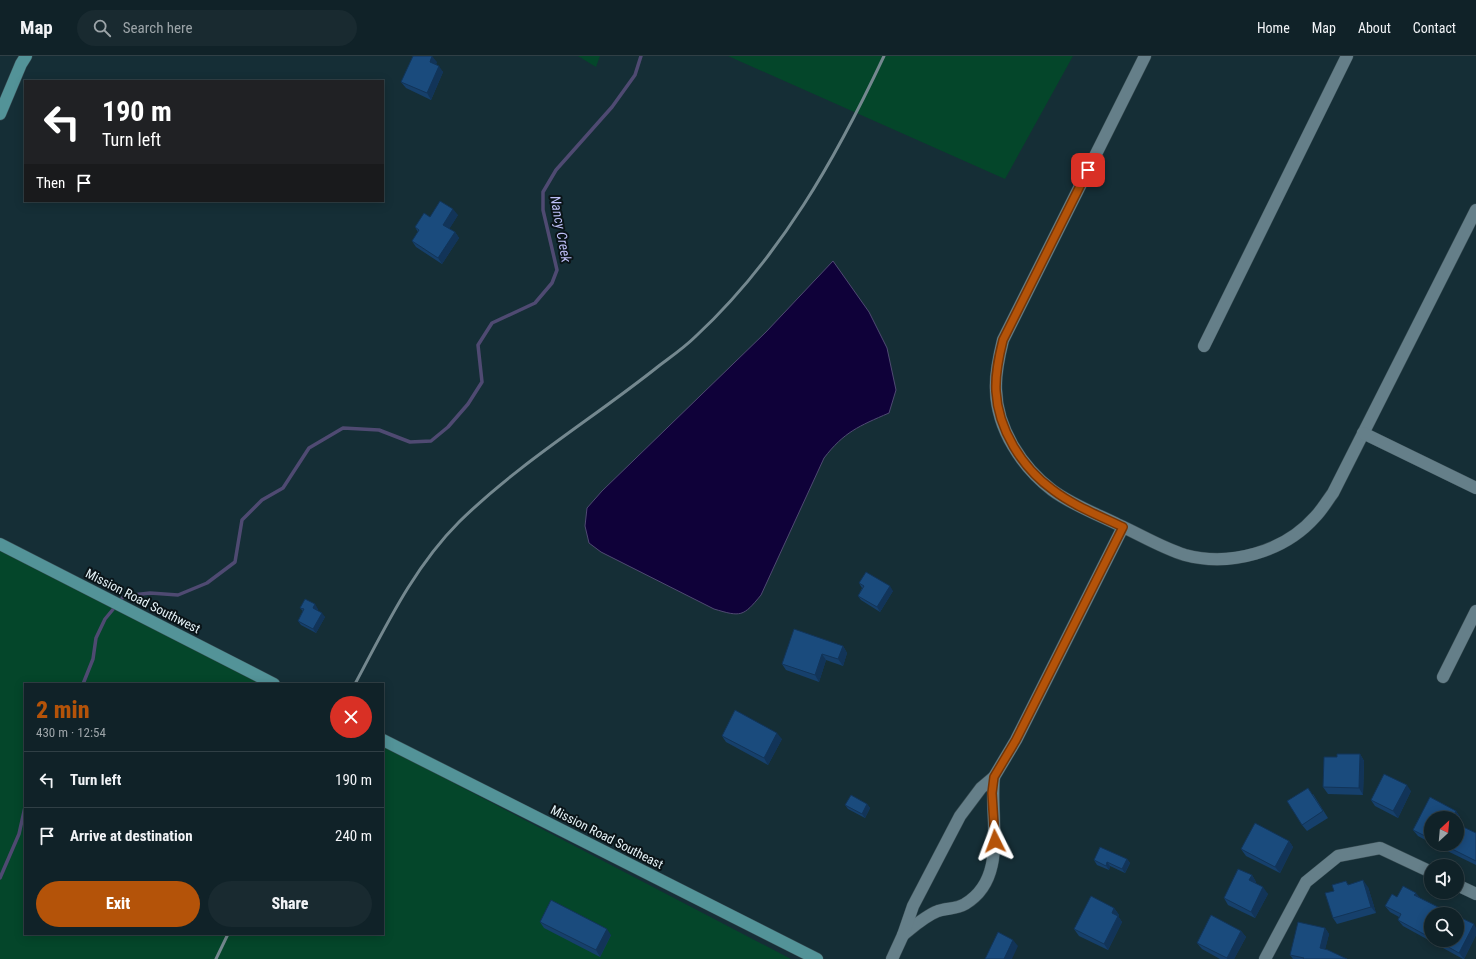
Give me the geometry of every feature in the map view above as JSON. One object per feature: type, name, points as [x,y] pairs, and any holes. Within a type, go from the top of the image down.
[{"type":"main road","points":[[0,114],[21,64],[26,56]]},
{"type":"main road","name":"Mission Road Southwest","points":[[0,544],[272,683]]},
{"type":"main road","name":"Mission Road Southeast","points":[[384,741],[818,959]]},
{"type":"street","points":[[1145,56],[1003,340],[997,364],[996,391],[1001,418],[1015,450],[1032,472],[1065,498],[1172,551],[1201,558],[1234,559],[1272,547],[1303,529],[1315,517],[1333,493],[1476,210]]},
{"type":"street","points":[[1204,346],[1347,56]]},
{"type":"street","points":[[1363,433],[1476,488]]},
{"type":"street","points":[[892,959],[903,935],[913,906],[960,816],[981,788],[994,777],[1016,740],[1123,527]]},
{"type":"street","points":[[1443,677],[1476,611]]},
{"type":"street","points":[[903,935],[933,913],[963,905],[980,891],[992,865],[995,852],[992,793],[994,777]]},
{"type":"street","points":[[1265,959],[1306,882],[1338,856],[1380,848],[1424,869]]},
{"type":"street","points":[[1464,888],[1476,894]]},
{"type":"green space","points":[[578,56],[600,56],[596,67]]},
{"type":"green space","points":[[728,56],[1073,56],[1005,179]]},
{"type":"green space","points":[[0,545],[263,683],[24,683],[24,935],[384,935],[384,747],[791,959],[0,959]]},
{"type":"shaded area","points":[[833,261],[869,312],[887,348],[896,390],[889,413],[869,422],[845,436],[824,458],[761,595],[750,608],[736,614],[714,609],[601,552],[589,543],[585,526],[587,508],[602,491],[766,332]]},
{"type":"building","points":[[413,56],[432,56],[430,62],[439,66],[427,93],[401,82]]},
{"type":"building","points":[[440,201],[453,209],[443,225],[455,232],[438,258],[412,241],[419,230],[415,227],[424,213],[430,217]]},
{"type":"building","points":[[866,572],[890,586],[877,607],[858,596],[864,586],[859,583]]},
{"type":"building","points":[[305,599],[315,604],[313,608],[322,613],[313,629],[298,621],[304,609],[300,608]]},
{"type":"building","points":[[794,629],[843,646],[838,659],[822,654],[815,675],[782,664]]},
{"type":"building","points":[[735,710],[777,733],[764,758],[722,736]]},
{"type":"building","points":[[1337,754],[1360,754],[1359,788],[1323,787],[1324,757],[1337,757]]},
{"type":"building","points":[[1384,774],[1407,785],[1393,811],[1371,800]]},
{"type":"building","points":[[1308,788],[1323,811],[1302,825],[1287,801]]},
{"type":"building","points":[[851,795],[867,804],[862,814],[845,805]]},
{"type":"building","points":[[1430,797],[1456,811],[1424,811],[1424,836],[1413,830]]},
{"type":"building","points":[[1255,823],[1289,841],[1275,867],[1241,849]]},
{"type":"building","points":[[1464,827],[1476,833],[1476,861],[1456,851],[1464,851]]},
{"type":"building","points":[[1100,847],[1127,859],[1122,869],[1107,862],[1106,866],[1094,860]]},
{"type":"building","points":[[1238,869],[1252,875],[1249,880],[1263,887],[1251,912],[1224,898]]},
{"type":"building","points":[[1363,880],[1371,907],[1333,918],[1325,893],[1334,891],[1332,885],[1346,881],[1348,885]]},
{"type":"building","points":[[1403,886],[1416,893],[1414,895],[1438,907],[1424,907],[1424,934],[1398,920],[1401,914],[1385,906],[1392,894],[1397,897]]},
{"type":"building","points":[[1091,896],[1114,908],[1112,913],[1118,916],[1104,944],[1074,929]]},
{"type":"building","points":[[551,900],[607,929],[596,950],[540,922]]},
{"type":"building","points":[[1211,915],[1241,931],[1227,958],[1197,943]]},
{"type":"building","points":[[1464,919],[1474,924],[1464,943]]},
{"type":"building","points":[[1298,922],[1325,928],[1320,948],[1347,959],[1303,959],[1304,958],[1290,955]]},
{"type":"building","points":[[998,932],[1013,940],[1004,959],[985,959]]},
{"type":"building","points":[[1448,947],[1462,947],[1459,953]]},
{"type":"waterway","name":"Nancy Creek","points":[[119,602],[124,596],[150,593],[178,595],[207,583],[235,562],[242,520],[262,500],[283,488],[309,448],[343,428],[379,430],[410,442],[431,441],[448,427],[468,404],[482,382],[478,345],[492,323],[535,303],[552,283],[557,270],[543,210],[543,192],[556,170],[612,107],[635,75],[641,56]]},
{"type":"waterway","name":"Nancy Creek","points":[[83,683],[93,659],[96,638],[105,619],[115,607]]},
{"type":"waterway","name":"Nancy Creek","points":[[0,878],[19,834],[24,812]]},
{"type":"railway","points":[[356,683],[401,599],[428,559],[459,522],[482,500],[532,460],[635,385],[687,344],[726,306],[754,274],[780,240],[826,169],[866,94],[884,56]]},
{"type":"railway","points":[[216,959],[228,935]]},
{"type":"route","points":[[995,841],[992,793],[994,777],[1016,740],[1123,527],[1065,498],[1052,490],[1032,472],[1015,450],[1001,418],[996,391],[997,364],[1003,340],[1088,170]]}]
